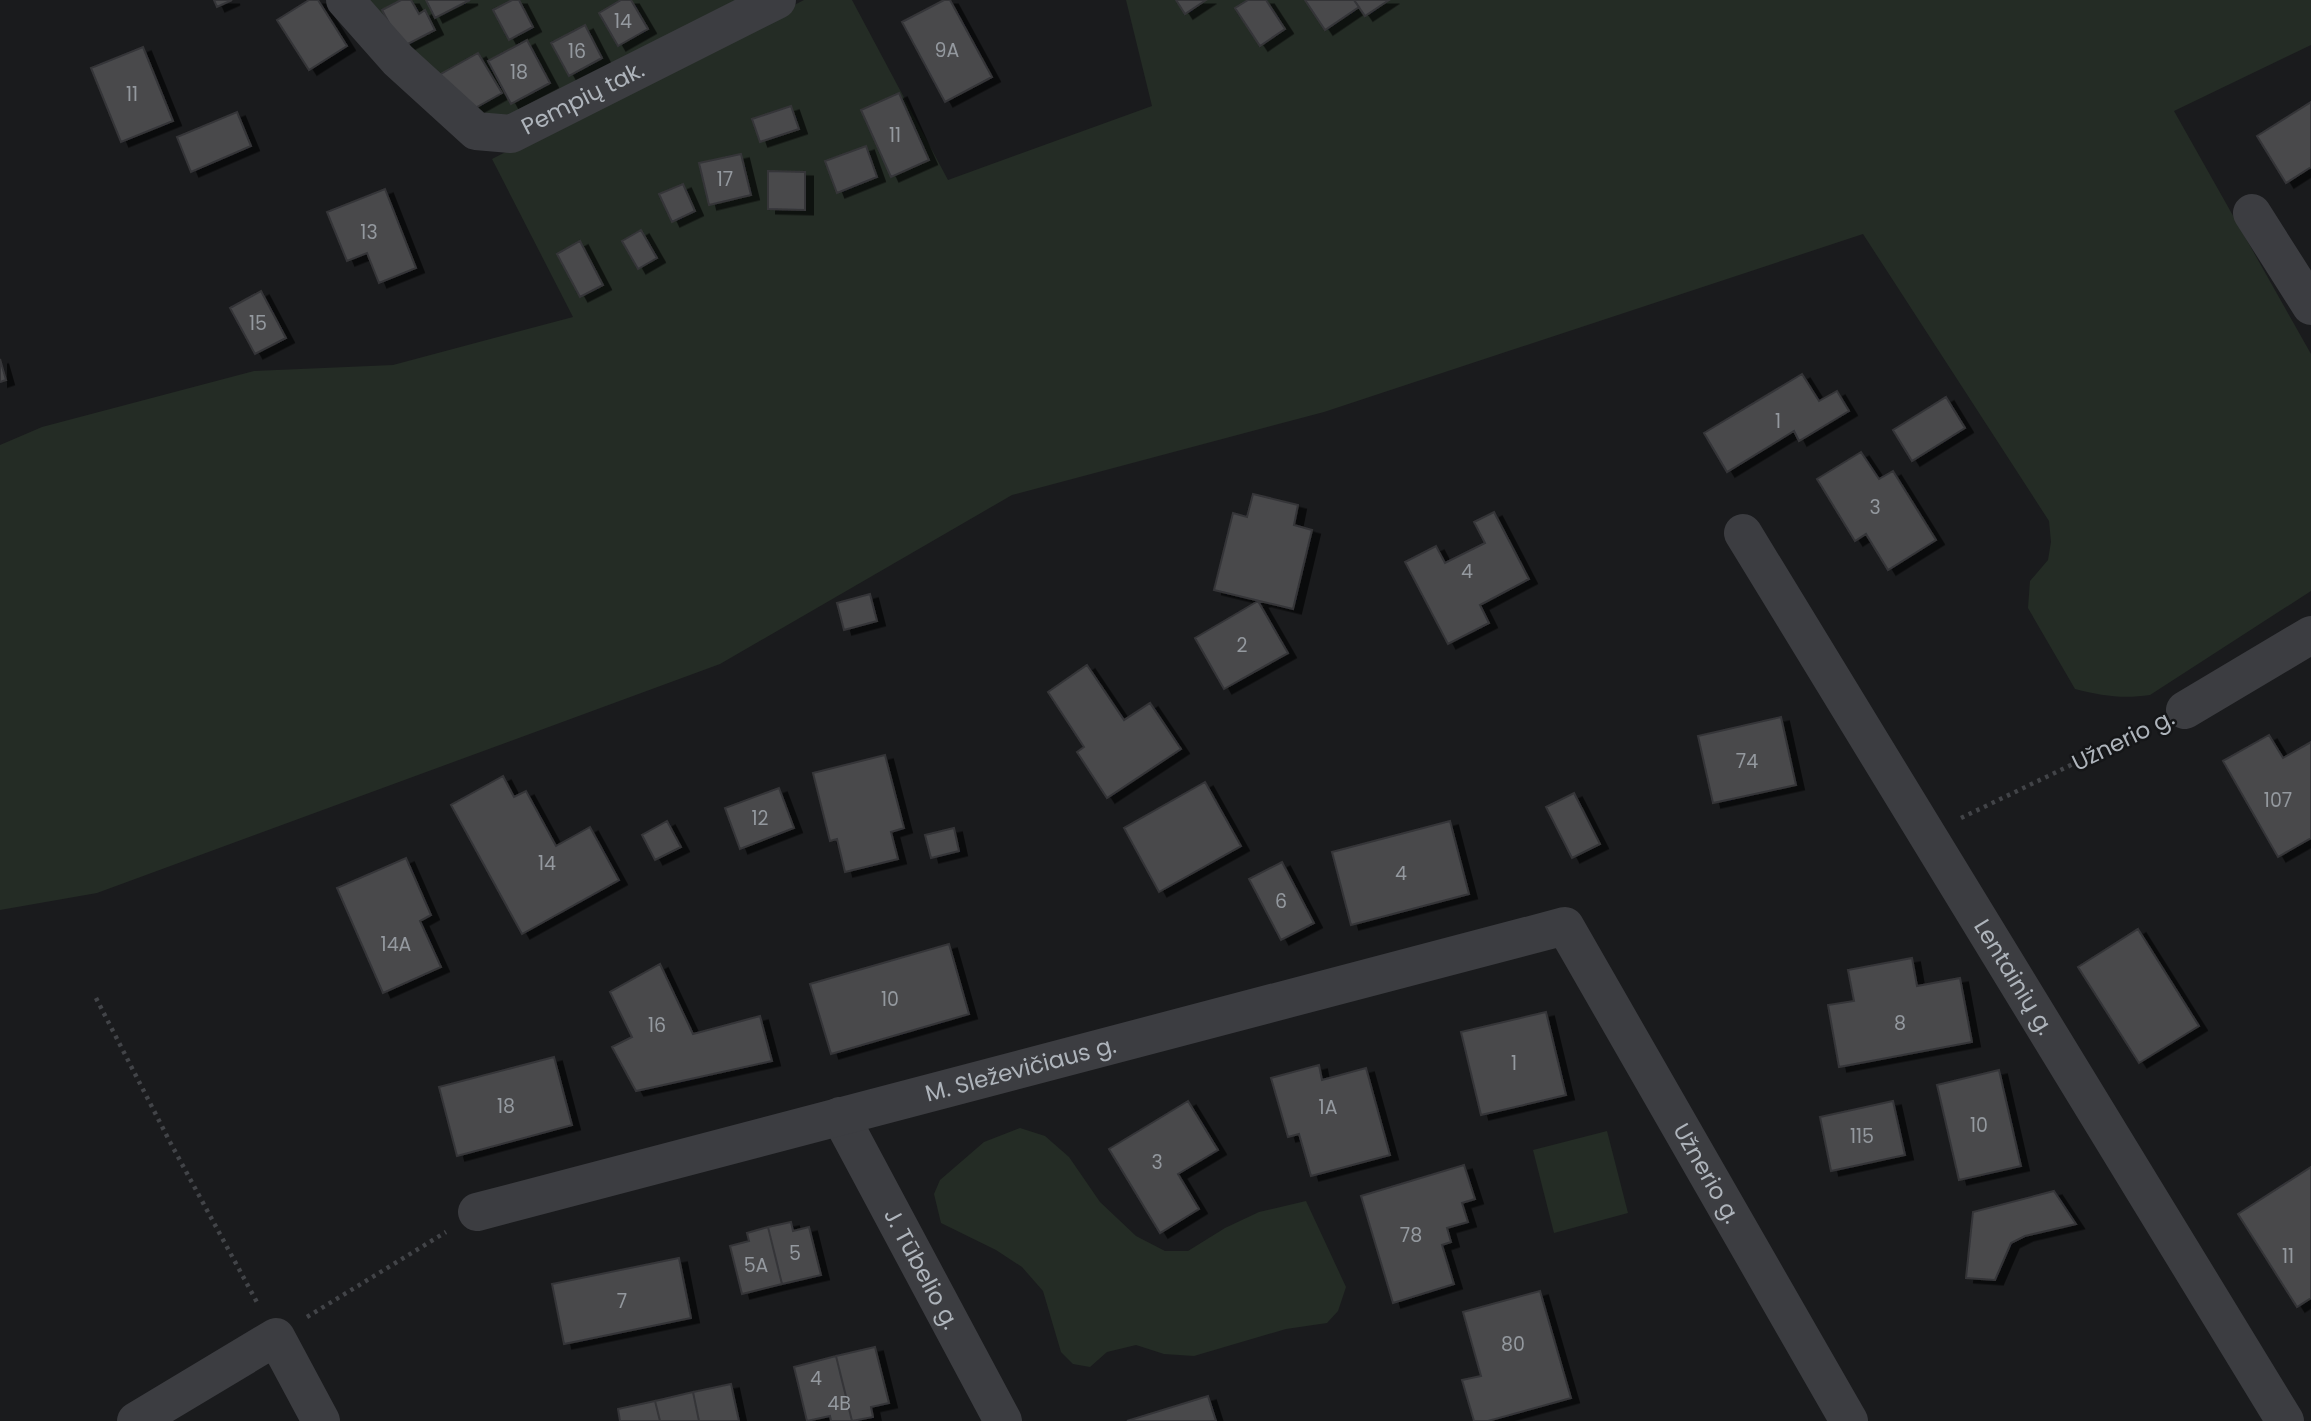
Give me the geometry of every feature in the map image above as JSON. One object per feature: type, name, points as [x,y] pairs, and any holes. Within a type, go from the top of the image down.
[{"type":"street","name":"Pempių tak.","points":[[345,0],[398,60],[476,131],[511,134],[777,0]]},
{"type":"street","points":[[2252,213],[2311,306]]},
{"type":"street","name":"Lentainių g.","points":[[1743,533],[2285,1421]]},
{"type":"street","name":"Užnerio g.","points":[[2185,710],[2311,635]]},
{"type":"street","name":"Užnerio g.","points":[[1565,926],[1849,1421]]},
{"type":"street","name":"M. Sleževičiaus g.","points":[[477,1212],[1565,926]]},
{"type":"street","name":"J. Tūbelio g.","points":[[840,1116],[1003,1421]]},
{"type":"street","points":[[136,1421],[276,1337],[321,1421]]},
{"type":"path","name":"Užnerio g.","points":[[1929,834],[2185,710]]},
{"type":"path","points":[[96,998],[170,1142],[276,1337],[477,1212]]},
{"type":"shaded area","points":[[356,0],[752,0],[491,123]]},
{"type":"shaded area","points":[[804,0],[852,0],[948,180],[1152,106],[1126,0],[2311,0],[2311,45],[2174,111],[2311,354],[2311,591],[2150,695],[2113,696],[2075,689],[2028,608],[2030,581],[2048,560],[2051,542],[2049,521],[1863,234],[1324,412],[1012,495],[720,664],[97,893],[0,910],[0,445],[42,427],[254,371],[393,365],[573,317],[492,159]]},
{"type":"shaded area","points":[[1020,1128],[1045,1136],[1069,1157],[1100,1202],[1136,1236],[1165,1251],[1188,1251],[1225,1228],[1259,1212],[1306,1201],[1346,1287],[1338,1311],[1327,1323],[1286,1329],[1194,1356],[1164,1354],[1136,1345],[1107,1352],[1090,1367],[1073,1364],[1061,1352],[1043,1291],[1022,1267],[996,1250],[941,1223],[934,1194],[940,1180],[984,1142]]},
{"type":"shaded area","points":[[1607,1131],[1628,1213],[1554,1233],[1533,1150]]},
{"type":"building","points":[[214,0],[232,0],[217,7]]},
{"type":"building","points":[[309,0],[318,0],[347,46],[309,70],[277,20]]},
{"type":"building","points":[[401,0],[411,0],[419,14],[425,10],[435,30],[402,47],[382,10]]},
{"type":"building","points":[[426,0],[470,0],[435,18]]},
{"type":"building","points":[[512,0],[519,0],[533,27],[509,40],[493,10]]},
{"type":"building","points":[[621,0],[631,0],[648,29],[618,46],[599,13]]},
{"type":"building","points":[[944,0],[950,0],[992,77],[945,102],[902,22]]},
{"type":"building","points":[[1176,0],[1206,0],[1185,14]]},
{"type":"building","points":[[1248,0],[1266,0],[1285,29],[1260,46],[1235,8]]},
{"type":"building","points":[[1305,0],[1354,0],[1359,7],[1325,30]]},
{"type":"building","points":[[1354,0],[1389,0],[1365,16]]},
{"type":"building","points":[[585,25],[602,58],[569,76],[551,43]]},
{"type":"building","points":[[527,40],[550,83],[511,104],[488,61]]},
{"type":"building","points":[[143,47],[173,121],[121,142],[91,68]]},
{"type":"building","points":[[478,53],[502,93],[468,112],[439,75]]},
{"type":"building","points":[[899,93],[929,160],[891,177],[861,110]]},
{"type":"building","points":[[2311,102],[2311,167],[2286,183],[2257,136]]},
{"type":"building","points":[[791,106],[799,129],[760,142],[752,119]]},
{"type":"building","points":[[237,112],[251,146],[191,172],[177,137]]},
{"type":"building","points":[[866,146],[877,177],[837,193],[825,161]]},
{"type":"building","points":[[741,154],[751,195],[709,205],[699,163]]},
{"type":"building","points":[[768,171],[805,172],[805,210],[768,209]]},
{"type":"building","points":[[683,184],[695,211],[672,222],[659,194]]},
{"type":"building","points":[[385,189],[416,268],[379,283],[367,253],[347,261],[327,212]]},
{"type":"building","points":[[641,230],[657,258],[638,269],[622,241]]},
{"type":"building","points":[[580,241],[603,285],[580,297],[557,254]]},
{"type":"building","points":[[261,291],[286,338],[255,354],[230,308]]},
{"type":"building","points":[[0,359],[6,380],[0,382]]},
{"type":"building","points":[[1802,374],[1819,401],[1837,391],[1849,411],[1799,441],[1794,431],[1727,472],[1704,433]]},
{"type":"building","points":[[1946,397],[1965,428],[1912,461],[1893,430]]},
{"type":"building","points":[[1861,452],[1879,479],[1893,471],[1936,540],[1888,570],[1866,534],[1855,541],[1817,479]]},
{"type":"building","points":[[1253,494],[1298,505],[1294,525],[1312,530],[1293,609],[1214,590],[1233,513],[1247,517]]},
{"type":"building","points":[[1494,512],[1529,579],[1480,605],[1489,623],[1448,644],[1405,562],[1436,546],[1445,563],[1485,543],[1474,522]]},
{"type":"building","points":[[870,594],[877,621],[844,630],[837,603]]},
{"type":"building","points":[[1258,601],[1288,653],[1224,689],[1195,638]]},
{"type":"building","points":[[1087,665],[1124,720],[1150,703],[1181,749],[1107,798],[1077,752],[1084,747],[1048,692]]},
{"type":"building","points":[[1781,717],[1796,785],[1713,803],[1698,736]]},
{"type":"building","points":[[2269,735],[2283,758],[2311,742],[2311,838],[2278,857],[2223,761]]},
{"type":"building","points":[[885,755],[904,828],[891,832],[898,859],[845,872],[837,839],[830,841],[813,773]]},
{"type":"building","points":[[503,776],[514,797],[526,791],[556,846],[590,827],[619,880],[522,934],[451,805]]},
{"type":"building","points":[[1205,782],[1241,846],[1159,892],[1124,828]]},
{"type":"building","points":[[779,788],[794,828],[740,849],[725,808]]},
{"type":"building","points":[[1574,793],[1600,844],[1572,858],[1546,807]]},
{"type":"building","points":[[667,821],[681,847],[655,860],[642,835]]},
{"type":"building","points":[[1450,821],[1469,894],[1351,925],[1332,852]]},
{"type":"building","points":[[954,828],[959,851],[931,858],[925,835]]},
{"type":"building","points":[[406,858],[431,915],[420,921],[441,967],[383,993],[337,888]]},
{"type":"building","points":[[1282,862],[1314,923],[1281,940],[1249,879]]},
{"type":"building","points":[[2138,929],[2199,1026],[2139,1063],[2078,967]]},
{"type":"building","points":[[949,944],[969,1014],[831,1054],[810,984]]},
{"type":"building","points":[[1912,958],[1917,986],[1960,978],[1972,1042],[1839,1067],[1828,1005],[1854,1001],[1848,970]]},
{"type":"building","points":[[660,964],[693,1034],[760,1016],[772,1061],[636,1091],[612,1047],[632,1037],[610,992]]},
{"type":"building","points":[[1546,1012],[1566,1095],[1481,1115],[1461,1032]]},
{"type":"building","points":[[554,1057],[572,1125],[457,1156],[439,1087]]},
{"type":"building","points":[[1319,1065],[1322,1080],[1366,1068],[1390,1155],[1311,1176],[1299,1134],[1288,1137],[1271,1078]]},
{"type":"building","points":[[1999,1070],[2021,1166],[1959,1180],[1937,1085]]},
{"type":"building","points":[[1188,1101],[1218,1150],[1178,1174],[1199,1209],[1160,1233],[1109,1149]]},
{"type":"building","points":[[1893,1101],[1905,1155],[1831,1171],[1820,1117]]},
{"type":"building","points":[[1464,1165],[1475,1199],[1462,1203],[1468,1222],[1447,1228],[1451,1242],[1442,1245],[1454,1284],[1393,1303],[1361,1196]]},
{"type":"building","points":[[2311,1167],[2311,1298],[2297,1307],[2238,1214]]},
{"type":"building","points":[[2054,1191],[2076,1224],[2025,1236],[2011,1243],[1995,1280],[1966,1278],[1973,1212]]},
{"type":"building","points":[[791,1222],[793,1231],[809,1227],[821,1275],[782,1284],[768,1227]]},
{"type":"building","points":[[768,1227],[782,1284],[742,1294],[730,1246],[749,1241],[747,1233]]},
{"type":"building","points":[[679,1258],[691,1318],[564,1344],[552,1284]]},
{"type":"building","points":[[1540,1291],[1571,1398],[1488,1421],[1474,1421],[1462,1380],[1481,1376],[1463,1312]]},
{"type":"building","points":[[875,1347],[889,1403],[871,1407],[873,1417],[852,1421],[836,1356]]},
{"type":"building","points":[[836,1356],[852,1421],[831,1421],[830,1416],[807,1421],[794,1367]]},
{"type":"building","points":[[731,1384],[739,1421],[699,1421],[693,1392]]},
{"type":"building","points":[[693,1392],[699,1421],[660,1421],[655,1401]]},
{"type":"building","points":[[1208,1396],[1216,1421],[1127,1421]]},
{"type":"building","points":[[655,1401],[660,1421],[620,1421],[618,1409]]}]
